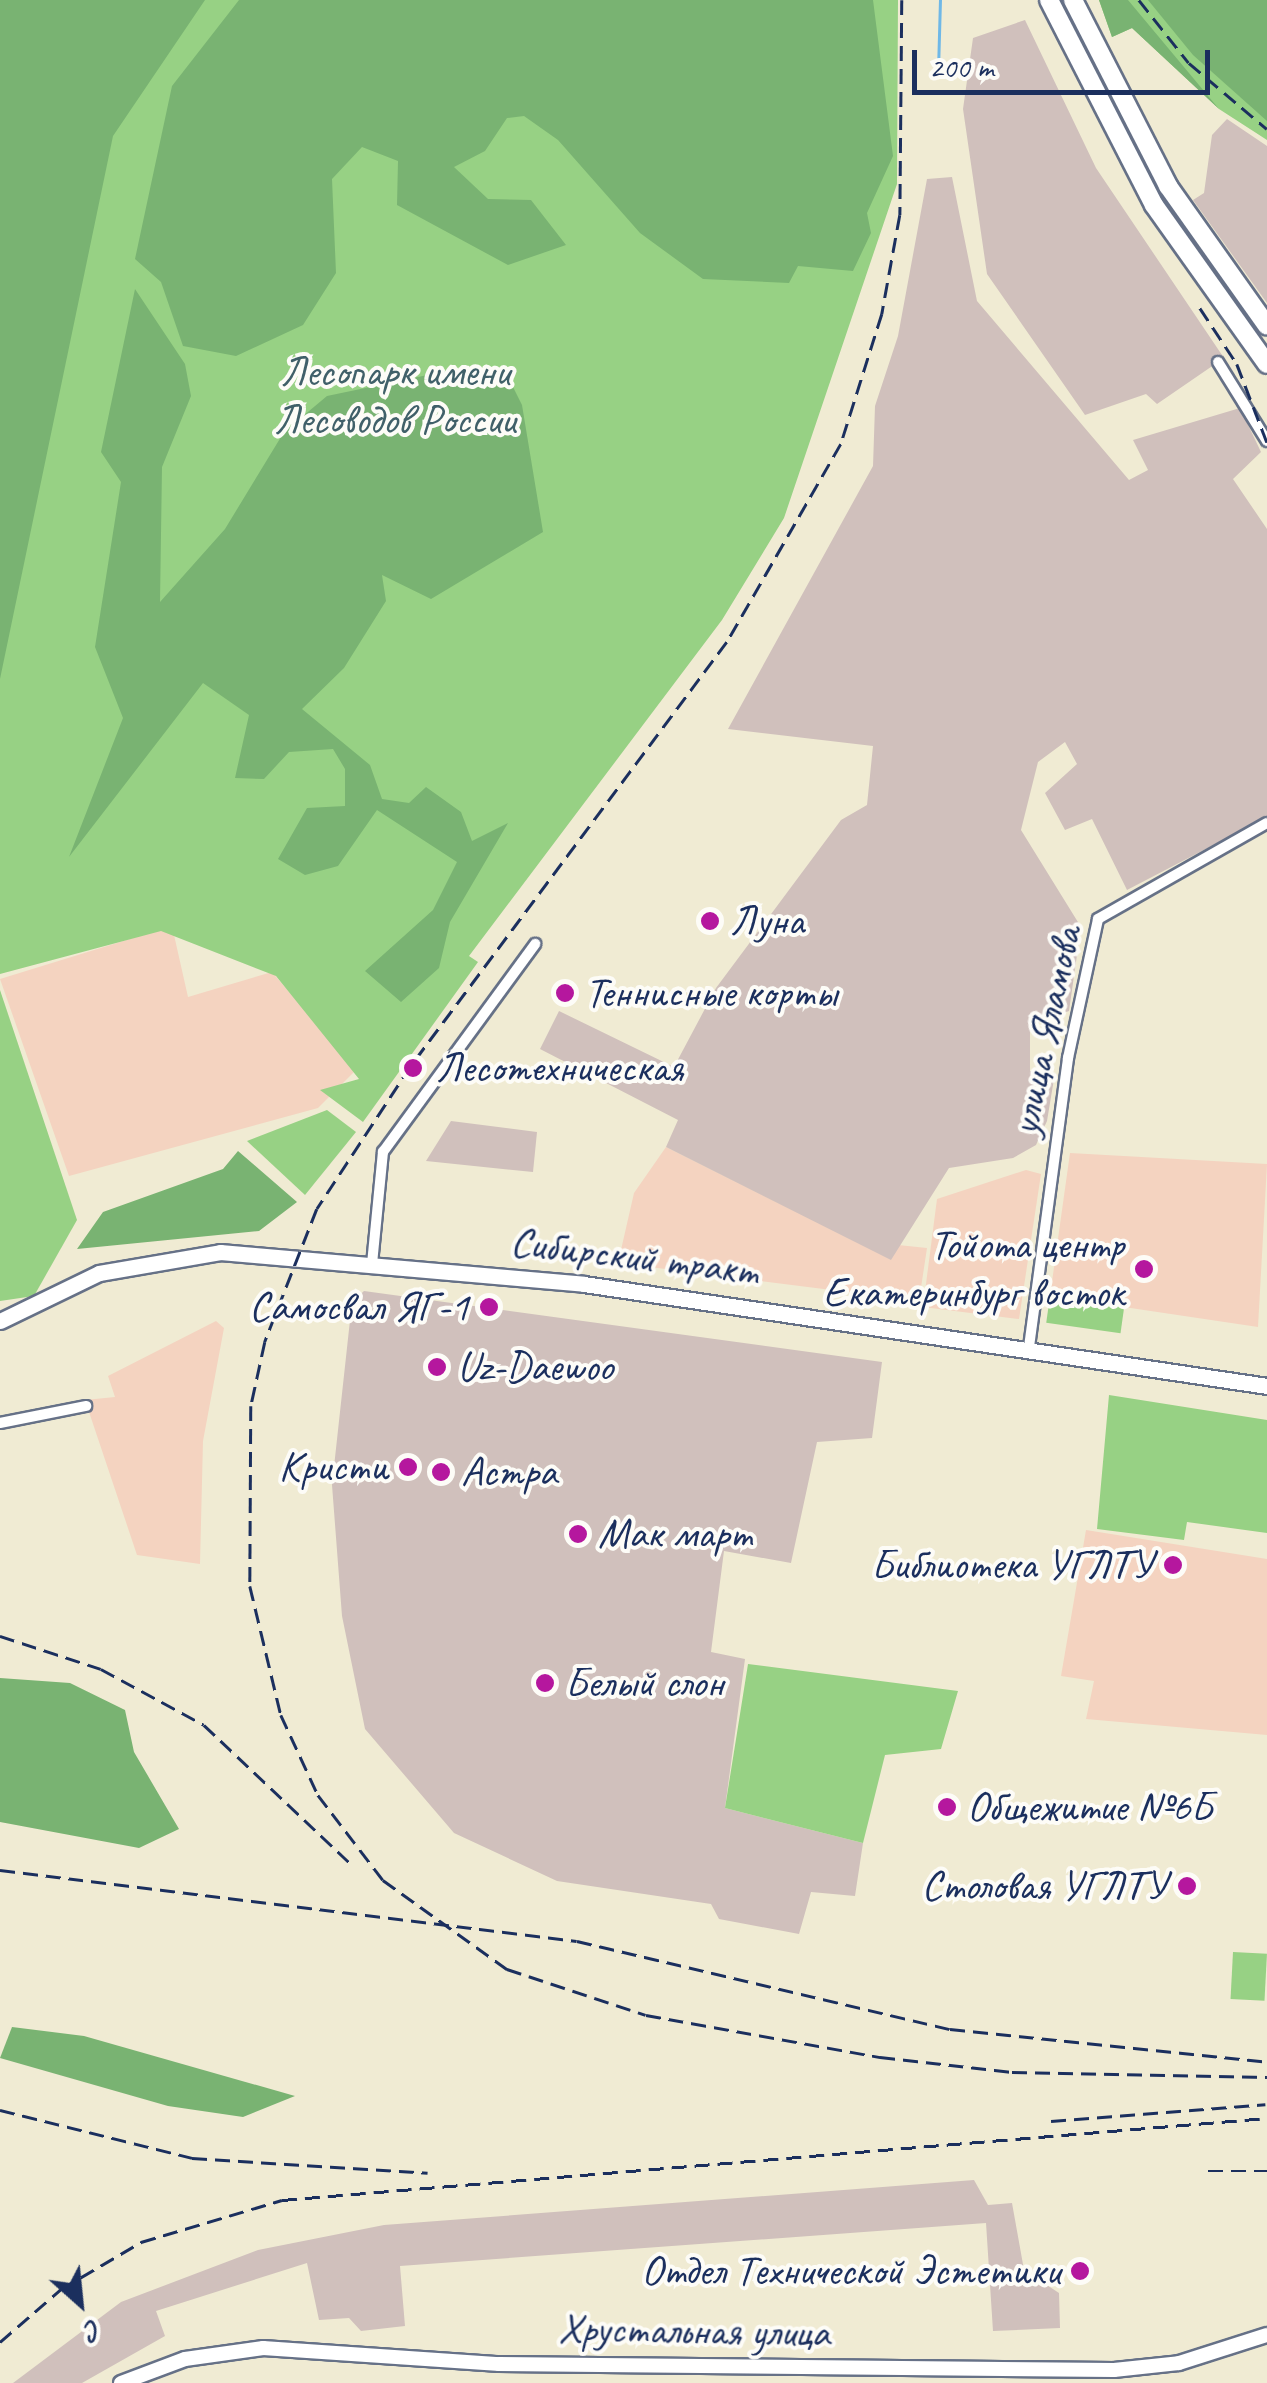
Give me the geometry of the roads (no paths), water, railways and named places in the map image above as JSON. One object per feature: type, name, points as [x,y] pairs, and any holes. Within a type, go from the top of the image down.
[{"type":"main road","points":[[1050,0],[1154,205],[1267,364]]},
{"type":"main road","points":[[1072,0],[1178,203],[1267,326]]},
{"type":"main road","name":"Сибирский тракт","points":[[0,1321],[99,1273],[157,1258],[220,1252],[372,1264],[1028,1347],[1267,1386]]},
{"type":"street","points":[[1218,362],[1267,441]]},
{"type":"street","name":"улица Яламова","points":[[1028,1347],[1068,1058],[1098,919],[1267,823]]},
{"type":"street","points":[[372,1264],[383,1152],[534,944]]},
{"type":"street","points":[[0,1423],[86,1406]]},
{"type":"street","name":"Хрустальная улица","points":[[121,2383],[184,2358],[262,2348],[500,2364],[1114,2370],[1179,2363],[1267,2335]]},
{"type":"waterway","points":[[938,71],[940,0]]},
{"type":"railway","points":[[902,0],[900,215],[882,314],[841,444],[727,642],[411,1066],[317,1209],[265,1342],[251,1406],[250,1586],[281,1715],[318,1795],[383,1880],[507,1969],[646,2015],[880,2057],[1012,2072],[1267,2077]]},
{"type":"railway","points":[[1139,0],[1189,63],[1267,129]]},
{"type":"railway","points":[[1200,308],[1237,364],[1267,442]]},
{"type":"railway","points":[[0,1636],[101,1669],[204,1725],[353,1866]]},
{"type":"railway","points":[[0,1870],[577,1941],[950,2029],[1267,2062]]},
{"type":"railway","points":[[1051,2121],[1265,2104]]},
{"type":"railway","points":[[0,2110],[192,2158],[428,2173]]},
{"type":"railway","points":[[0,2342],[61,2289],[141,2242],[282,2200],[1267,2118]]},
{"type":"railway","points":[[1208,2171],[1267,2171]]},
{"type":"place","name":"Луна","points":[[710,921]]},
{"type":"place","name":"Теннисные корты","points":[[565,993]]},
{"type":"place","name":"Лесотехническая","points":[[413,1068]]},
{"type":"place","name":"Тойота центр Екатеринбург восток","points":[[1144,1269]]},
{"type":"place","name":"Самосвал ЯГ-1","points":[[489,1307]]},
{"type":"place","name":"Uz-Daewoo","points":[[437,1367]]},
{"type":"place","name":"Кристи","points":[[408,1467]]},
{"type":"place","name":"Астра","points":[[441,1472]]},
{"type":"place","name":"Мак март","points":[[578,1534]]},
{"type":"place","name":"Библиотека УГЛТУ","points":[[1173,1565]]},
{"type":"place","name":"Белый слон","points":[[545,1683]]},
{"type":"place","name":"Общежитие №6Б","points":[[947,1807]]},
{"type":"place","name":"Столовая УГЛТУ","points":[[1187,1886]]},
{"type":"place","name":"Отдел Технической Эстетики","points":[[1080,2271]]},
{"type":"park label","name":"Лесопарк имени Лесоводов России","points":[[395,396]]}]
